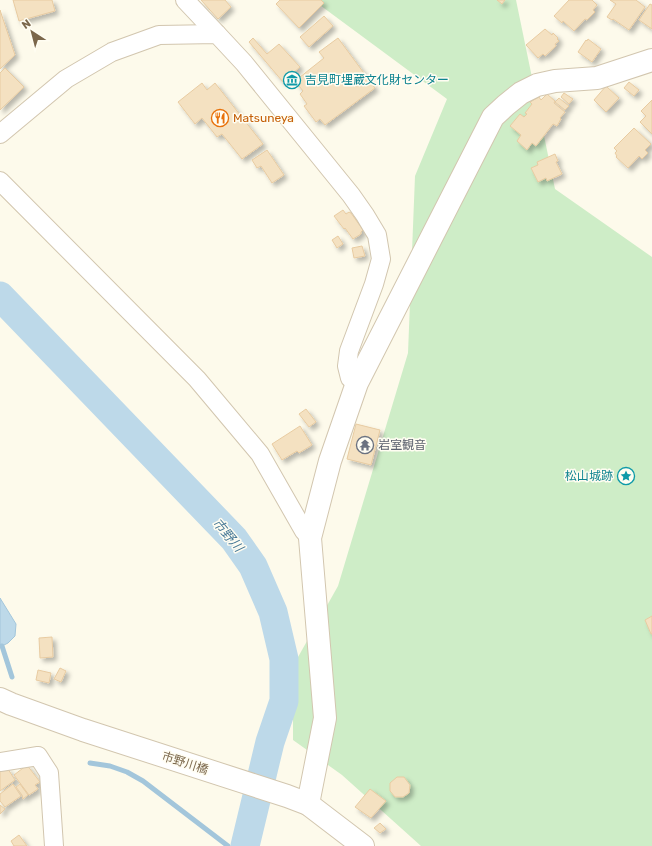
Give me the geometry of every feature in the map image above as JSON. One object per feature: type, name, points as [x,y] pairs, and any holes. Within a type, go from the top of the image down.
[{"type":"street","points":[[185,0],[244,63],[346,189],[366,215],[377,235],[381,259],[374,284],[349,351],[347,366],[350,378],[357,383]]},
{"type":"street","points":[[0,134],[66,79],[112,52],[159,35],[217,34]]},
{"type":"street","points":[[308,804],[325,718],[310,538],[330,461],[357,383],[493,118],[520,93],[537,85],[555,81],[597,78],[652,60]]},
{"type":"street","points":[[0,181],[197,379],[260,454],[304,531],[310,538]]},
{"type":"street","name":"市野川橋","points":[[4,707],[83,730],[308,804],[363,846]]},
{"type":"street","points":[[0,762],[38,756],[49,773],[54,846]]},
{"type":"green space","points":[[313,0],[516,0],[555,189],[652,257],[652,846],[421,846],[342,775],[293,740],[293,666],[338,586],[408,353],[415,176],[447,99]]},
{"type":"water","points":[[0,598],[16,624],[15,636],[8,643],[2,646],[0,644]]},
{"type":"building","points":[[13,0],[52,0],[55,11],[19,21]]},
{"type":"building","points":[[201,0],[225,0],[231,7],[218,19]]},
{"type":"building","points":[[280,0],[321,0],[324,3],[299,28],[276,4]]},
{"type":"building","points":[[497,0],[505,0],[502,4]]},
{"type":"building","points":[[569,0],[592,0],[597,5],[593,10],[595,12],[587,20],[585,19],[574,31],[563,21],[562,23],[554,16]]},
{"type":"building","points":[[610,0],[636,0],[645,7],[629,30],[613,19],[612,20],[607,17],[616,4]]},
{"type":"building","points":[[650,4],[652,5],[652,29],[639,20]]},
{"type":"building","points":[[0,10],[15,55],[0,69]]},
{"type":"building","points":[[324,16],[333,26],[309,47],[300,37]]},
{"type":"building","points":[[545,29],[552,35],[553,33],[559,41],[555,44],[556,46],[545,56],[543,54],[538,58],[526,45]]},
{"type":"building","points":[[253,38],[267,54],[279,44],[300,67],[283,82],[249,42]]},
{"type":"building","points":[[338,38],[375,88],[325,125],[320,119],[316,122],[304,106],[307,104],[300,94],[303,91],[295,81],[324,58],[319,52]]},
{"type":"building","points":[[588,39],[601,49],[592,62],[578,52]]},
{"type":"building","points":[[5,68],[24,87],[0,110],[0,73]]},
{"type":"building","points":[[629,82],[639,90],[634,96],[624,88]]},
{"type":"building","points":[[202,83],[207,90],[215,83],[263,144],[242,159],[222,134],[217,137],[202,118],[195,124],[178,102]]},
{"type":"building","points":[[606,86],[619,98],[606,112],[594,100]]},
{"type":"building","points":[[564,93],[573,99],[569,104],[561,97]]},
{"type":"building","points":[[547,94],[555,101],[554,103],[565,112],[560,118],[561,119],[557,126],[553,124],[536,146],[532,143],[527,150],[517,141],[521,135],[510,126],[520,114],[524,117],[527,114],[525,113],[532,104],[530,102],[539,97],[541,100]]},
{"type":"building","points":[[559,98],[569,106],[565,110],[555,102]]},
{"type":"building","points":[[652,100],[652,134],[640,122],[646,116],[641,111]]},
{"type":"building","points":[[634,128],[651,144],[645,150],[648,153],[642,159],[639,156],[628,168],[616,157],[617,156],[615,153],[617,151],[614,148]]},
{"type":"building","points":[[267,150],[284,175],[272,183],[261,166],[257,168],[252,160]]},
{"type":"building","points":[[555,154],[558,161],[556,162],[562,174],[547,181],[546,178],[538,182],[531,168],[538,165],[537,162]]},
{"type":"building","points":[[343,210],[346,214],[349,212],[351,213],[363,230],[361,234],[353,239],[334,216]]},
{"type":"building","points":[[338,236],[343,244],[337,248],[332,240]]},
{"type":"building","points":[[362,246],[365,256],[354,258],[352,248]]},
{"type":"building","points":[[306,409],[316,422],[309,427],[299,414]]},
{"type":"building","points":[[356,424],[380,430],[371,465],[347,459]]},
{"type":"building","points":[[300,426],[312,445],[299,453],[297,451],[282,460],[272,444]]},
{"type":"building","points":[[652,616],[652,634],[651,634],[645,620]]},
{"type":"building","points":[[52,637],[53,657],[40,658],[39,638]]},
{"type":"building","points":[[60,668],[66,671],[61,682],[54,679]]},
{"type":"building","points":[[38,670],[51,673],[49,683],[36,680]]},
{"type":"building","points":[[27,765],[40,782],[35,785],[38,789],[29,795],[14,775]]},
{"type":"building","points":[[8,769],[15,780],[0,791],[0,772]]},
{"type":"building","points":[[397,777],[404,777],[410,785],[409,793],[403,797],[395,797],[390,791],[390,783]]},
{"type":"building","points":[[13,784],[21,796],[5,807],[0,801],[0,794]]},
{"type":"building","points":[[20,784],[28,795],[23,799],[16,787]]},
{"type":"building","points":[[370,789],[386,801],[371,818],[355,807]]},
{"type":"building","points":[[0,805],[5,809],[0,814]]},
{"type":"building","points":[[380,823],[386,829],[380,833],[374,828]]},
{"type":"building","points":[[19,835],[27,846],[14,846],[11,841]]},
{"type":"waterway","name":"市野川","points":[[0,296],[234,539],[253,566],[273,612],[284,659],[284,701],[270,742],[245,846]]},
{"type":"waterway","points":[[2,646],[12,677]]},
{"type":"waterway","points":[[90,763],[110,766],[127,772],[143,781],[228,846]]},
{"type":"place","name":"吉見町埋蔵文化財センター","points":[[292,80]]},
{"type":"place","name":"Matsuneya","points":[[220,118]]},
{"type":"place","name":"岩室観音","points":[[365,445]]},
{"type":"place","name":"松山城跡","points":[[626,476]]}]
